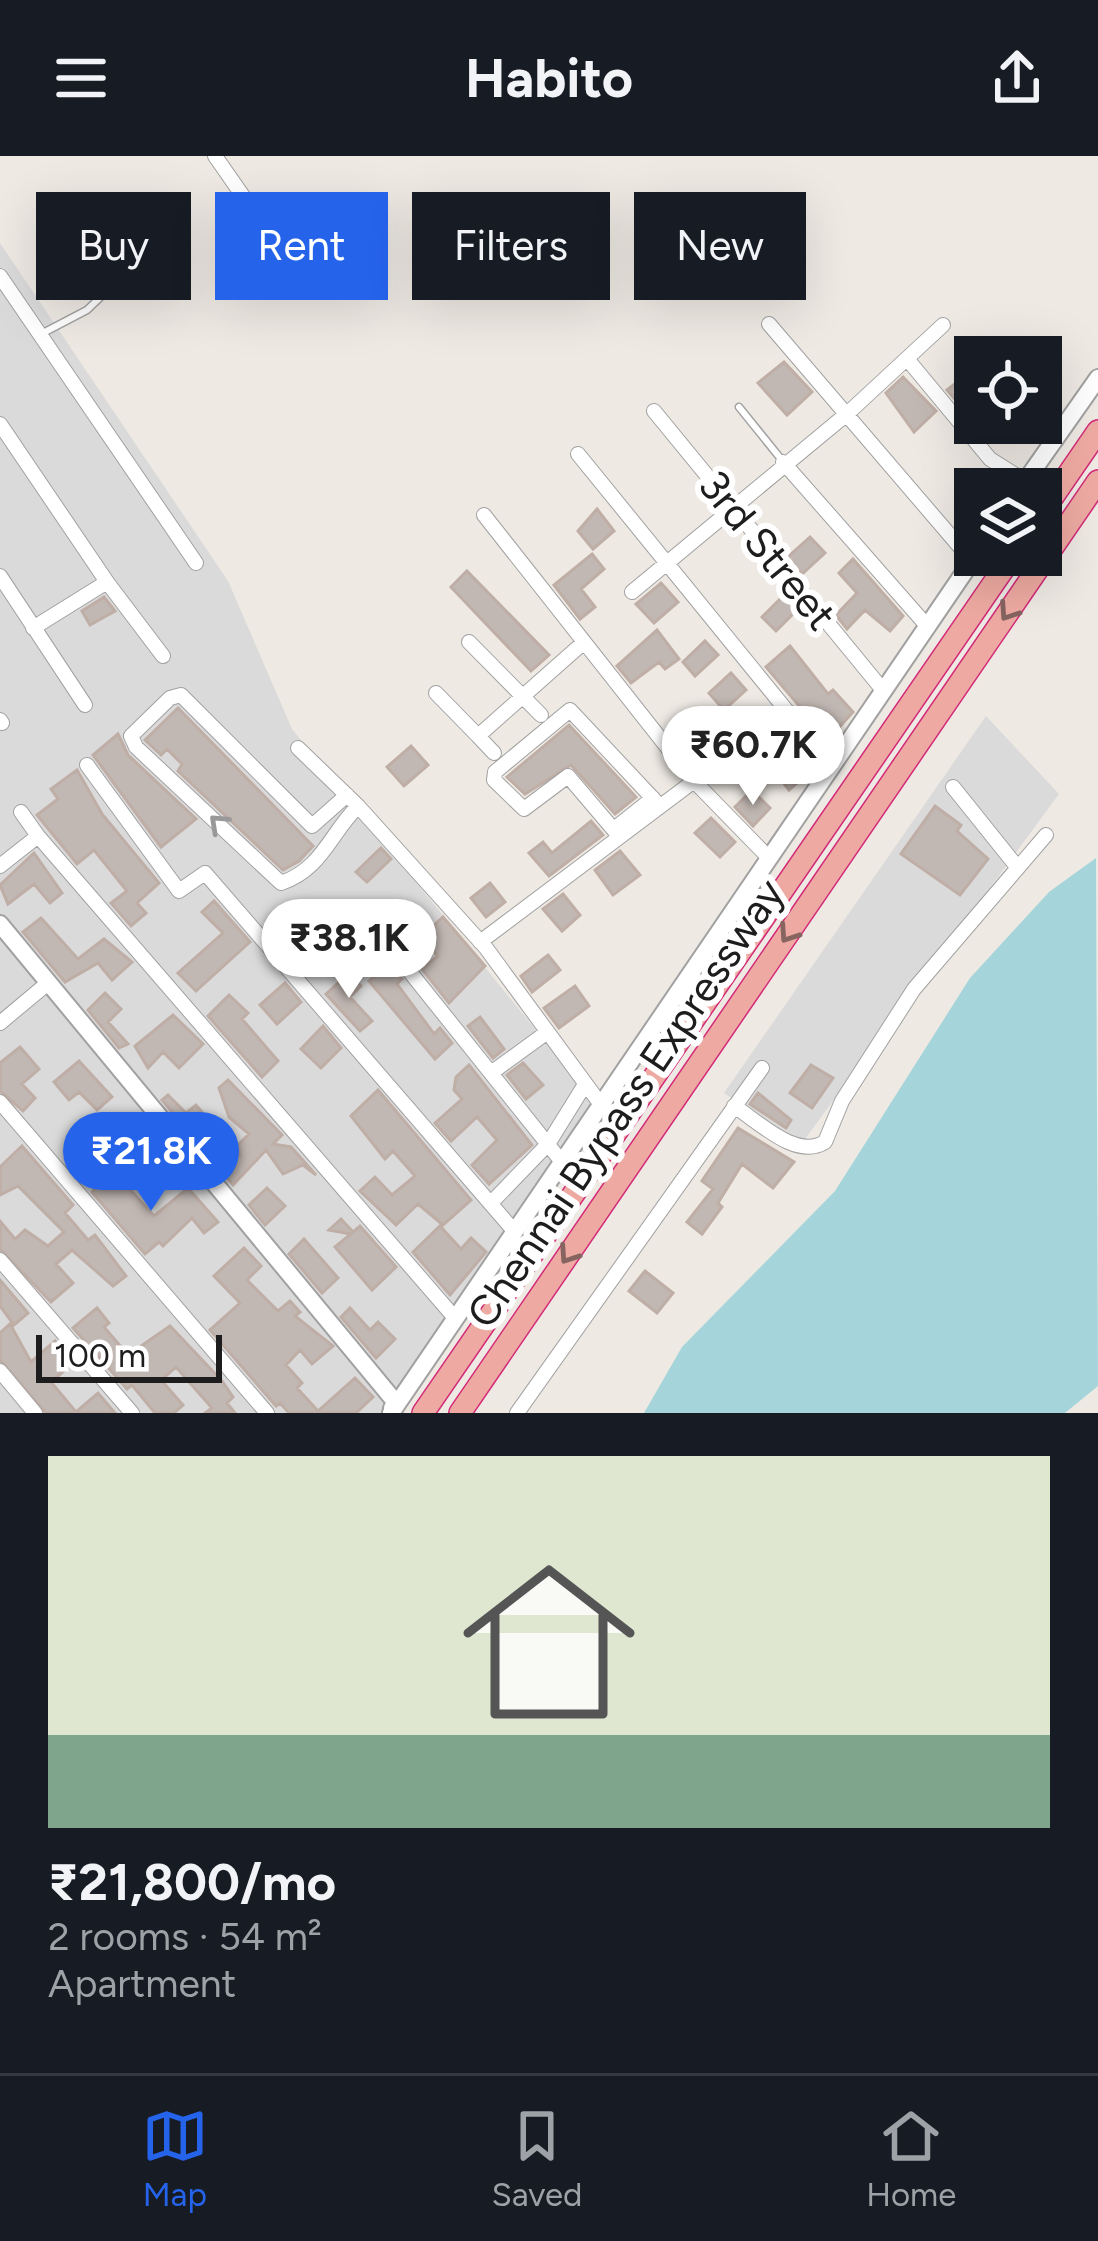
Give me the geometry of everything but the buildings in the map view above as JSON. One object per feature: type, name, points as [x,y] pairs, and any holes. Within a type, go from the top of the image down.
[{"type":"highway","points":[[1062,483],[1098,431]]},
{"type":"highway","name":"Chennai Bypass Expressway","points":[[460,1413],[1098,481]]},
{"type":"highway","name":"Chennai Bypass Expressway","points":[[423,1413],[999,576]]},
{"type":"street","points":[[215,156],[240,192]]},
{"type":"street","points":[[0,276],[196,562]]},
{"type":"street","points":[[770,324],[954,535]]},
{"type":"street","points":[[632,592],[848,413],[943,325]]},
{"type":"street","points":[[908,360],[1001,468]]},
{"type":"street","points":[[1035,468],[1098,378]]},
{"type":"street","name":"3rd Street","points":[[655,411],[882,689]]},
{"type":"street","points":[[0,424],[106,582],[163,656]]},
{"type":"street","points":[[481,942],[656,802],[787,712],[578,454]]},
{"type":"street","points":[[784,462],[928,628]]},
{"type":"street","points":[[484,515],[694,780],[769,858]]},
{"type":"street","points":[[0,576],[85,705]]},
{"type":"street","points":[[0,924],[391,1410],[962,576]]},
{"type":"street","points":[[33,628],[106,582]]},
{"type":"street","points":[[469,642],[541,716]]},
{"type":"street","points":[[478,736],[583,643]]},
{"type":"street","points":[[436,693],[494,753]]},
{"type":"street","points":[[181,695],[312,826],[352,800],[326,839],[323,855],[311,868],[281,883],[136,747],[131,736],[170,698],[181,695]]},
{"type":"street","points":[[617,833],[568,776],[524,809],[494,776],[571,710],[656,802]]},
{"type":"street","points":[[298,748],[481,942],[602,1106]]},
{"type":"street","points":[[87,765],[179,891],[205,873],[515,1232]]},
{"type":"street","points":[[953,788],[1018,868]]},
{"type":"street","points":[[20,812],[455,1318]]},
{"type":"street","points":[[734,1106],[792,1144],[808,1149],[826,1142],[842,1101],[914,989],[1046,835]]},
{"type":"street","points":[[0,866],[38,836]]},
{"type":"street","points":[[394,952],[562,1162]]},
{"type":"street","points":[[0,1023],[48,983]]},
{"type":"street","points":[[491,1073],[546,1033]]},
{"type":"street","points":[[517,1413],[762,1068]]},
{"type":"street","points":[[490,1203],[548,1144],[584,1086]]},
{"type":"street","points":[[0,1102],[267,1413]]},
{"type":"street","points":[[0,1260],[132,1413]]},
{"type":"street","points":[[0,1371],[35,1413]]},
{"type":"lane","points":[[40,335],[97,300]]},
{"type":"lane","points":[[739,407],[784,462]]},
{"type":"shaded area","points":[[0,243],[228,581],[292,729],[599,1108],[391,1413],[0,1413]]},
{"type":"shaded area","points":[[986,716],[1059,794],[805,1139],[795,1142],[724,1093]]},
{"type":"water","points":[[1096,858],[1098,1386],[1065,1413],[644,1413],[682,1347],[835,1191],[970,978],[1049,892]]}]
